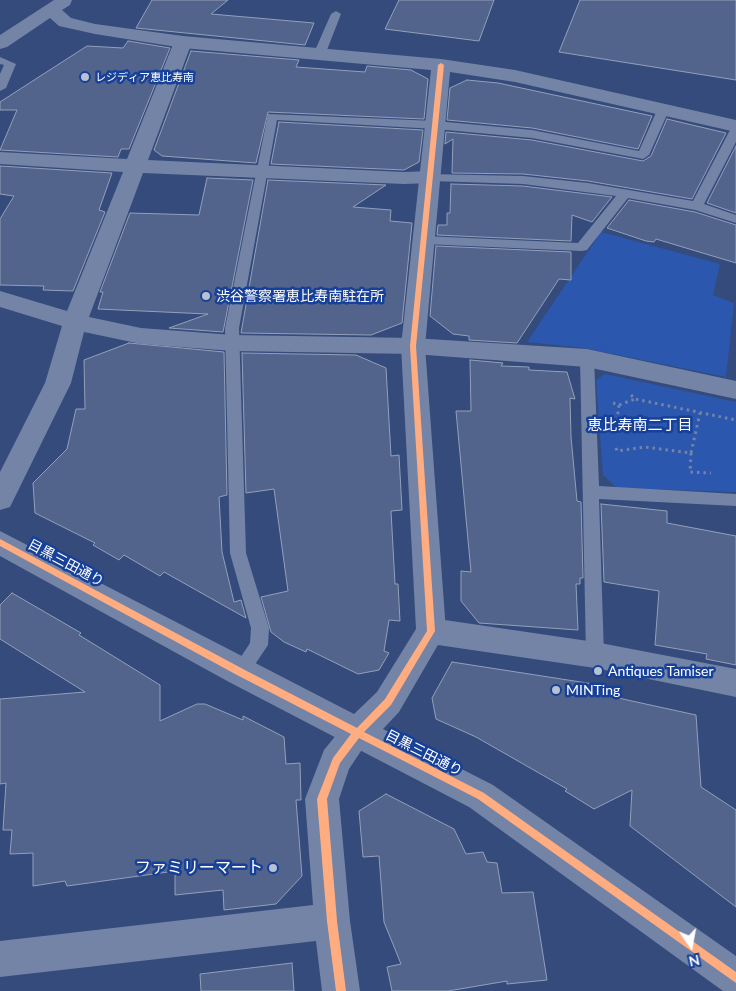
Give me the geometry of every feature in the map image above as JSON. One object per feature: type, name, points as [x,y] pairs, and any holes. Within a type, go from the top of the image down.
[{"type":"street","points":[[2,39],[58,5],[65,22],[95,30],[183,42],[442,66],[515,76],[664,108],[736,126]]},
{"type":"street","points":[[0,498],[58,383],[74,322],[133,166],[183,42]]},
{"type":"street","points":[[341,991],[332,921],[322,799],[336,761],[357,733],[388,702],[431,631],[413,346],[442,66]]},
{"type":"street","points":[[0,158],[404,178],[431,177]]},
{"type":"street","points":[[0,299],[74,322],[141,336],[233,343],[413,346],[587,358],[736,390]]},
{"type":"street","name":"目黒三田通り","points":[[0,542],[240,672],[481,796],[736,978]]},
{"type":"street","points":[[431,631],[595,655],[736,683]]},
{"type":"street","points":[[0,959],[332,921]]},
{"type":"lane","points":[[320,55],[336,14]]},
{"type":"lane","points":[[0,60],[10,64],[0,88]]},
{"type":"lane","points":[[240,672],[258,645],[260,628],[238,552],[232,328],[272,116],[436,125],[532,134],[643,155],[664,108]]},
{"type":"lane","points":[[697,206],[736,130]]},
{"type":"lane","points":[[431,177],[523,180],[697,206],[736,218]]},
{"type":"lane","points":[[424,240],[582,247],[624,194]]},
{"type":"lane","points":[[587,358],[595,655]]},
{"type":"lane","points":[[590,492],[736,500]]},
{"type":"path","points":[[607,399],[619,405],[635,399]]},
{"type":"path","points":[[661,404],[736,420]]},
{"type":"path","points":[[615,428],[619,405]]},
{"type":"path","points":[[700,413],[691,453],[690,472],[717,474]]},
{"type":"path","points":[[617,451],[645,447],[691,453]]},
{"type":"shaded area","points":[[601,232],[720,264],[713,295],[734,303],[726,377],[584,348],[527,342]]},
{"type":"shaded area","points":[[605,374],[736,402],[736,492],[617,488],[603,475],[596,380]]},
{"type":"building","points":[[152,0],[228,0],[211,14],[314,23],[305,45],[136,28]]},
{"type":"building","points":[[399,0],[494,0],[479,41],[385,29]]},
{"type":"building","points":[[580,0],[736,0],[736,80],[559,52]]},
{"type":"building","points":[[128,41],[170,48],[129,149],[121,149],[118,157],[0,150],[17,110],[0,110],[0,102],[87,46],[123,48]]},
{"type":"building","points":[[191,51],[299,60],[296,67],[365,72],[367,66],[411,70],[428,79],[424,119],[268,112],[256,163],[162,156],[154,150]]},
{"type":"building","points":[[467,80],[498,83],[652,116],[638,149],[532,128],[447,120],[450,88]]},
{"type":"building","points":[[667,119],[726,133],[692,199],[588,181],[523,174],[452,173],[453,139],[445,144],[446,132],[532,140],[643,161],[651,156]]},
{"type":"building","points":[[279,122],[423,130],[419,162],[404,170],[271,164]]},
{"type":"building","points":[[736,146],[736,213],[707,203]]},
{"type":"building","points":[[0,166],[112,173],[99,210],[105,212],[73,291],[43,290],[44,286],[0,285],[0,219],[14,196],[0,194]]},
{"type":"building","points":[[207,178],[253,180],[223,332],[169,328],[208,314],[98,309],[103,292],[100,292],[130,213],[199,215]]},
{"type":"building","points":[[268,180],[386,185],[353,207],[391,210],[390,221],[412,223],[402,323],[371,335],[241,333]]},
{"type":"building","points":[[451,184],[523,186],[612,197],[592,222],[572,215],[571,241],[437,235],[438,225],[447,225],[447,213],[450,213]]},
{"type":"building","points":[[629,200],[695,212],[736,225],[736,263],[656,239],[654,242],[646,241],[607,228]]},
{"type":"building","points":[[436,246],[571,252],[571,280],[559,279],[517,343],[469,340],[469,336],[453,334],[430,316]]},
{"type":"building","points":[[129,343],[224,352],[227,495],[219,497],[222,552],[234,602],[241,600],[246,618],[164,572],[160,576],[124,555],[119,560],[93,545],[95,543],[35,513],[33,483],[67,449],[76,409],[85,409],[84,360]]},
{"type":"building","points":[[242,353],[356,355],[386,368],[391,456],[399,455],[402,510],[391,511],[395,584],[398,584],[400,621],[389,620],[384,651],[389,653],[379,670],[358,674],[307,649],[306,652],[284,642],[271,632],[261,597],[288,591],[274,489],[246,493]]},
{"type":"building","points":[[470,360],[503,363],[501,366],[529,367],[529,370],[567,372],[575,399],[570,398],[571,437],[577,501],[581,502],[583,578],[580,578],[580,584],[576,584],[578,630],[479,623],[461,601],[461,571],[471,572],[456,411],[471,411]]},
{"type":"building","points":[[601,504],[667,511],[667,523],[736,536],[736,665],[706,659],[707,654],[655,645],[659,591],[604,582]]},
{"type":"building","points":[[12,593],[81,633],[79,635],[160,685],[160,721],[197,704],[205,704],[243,720],[243,716],[284,737],[286,764],[300,763],[301,800],[296,800],[302,876],[276,904],[224,910],[223,890],[175,895],[175,871],[67,886],[65,881],[33,886],[33,853],[10,854],[12,830],[3,830],[6,783],[0,784],[0,699],[85,692],[0,639],[0,605]]},
{"type":"building","points":[[452,662],[600,685],[600,694],[696,715],[701,787],[736,810],[736,907],[630,826],[632,790],[594,809],[565,791],[567,789],[476,737],[436,719],[432,698]]},
{"type":"building","points":[[386,794],[454,829],[466,854],[483,852],[487,862],[497,863],[502,893],[533,892],[547,980],[507,984],[507,981],[448,991],[392,991],[387,967],[401,964],[384,922],[379,856],[363,857],[359,811]]},
{"type":"building","points":[[292,963],[294,991],[201,991],[200,974]]},
{"type":"cycle path","points":[[341,991],[332,921],[322,799],[336,761],[357,733],[388,702],[431,631],[413,346],[441,65]]},
{"type":"cycle path","points":[[0,542],[240,672],[481,796],[736,978]]},
{"type":"place","name":"レジディア恵比寿南","points":[[85,77]]},
{"type":"place","name":"渋谷警察署恵比寿南駐在所","points":[[206,296]]},
{"type":"place","name":"Antiques Tamiser","points":[[598,671]]},
{"type":"place","name":"MINTing","points":[[556,690]]},
{"type":"place","name":"ファミリーマート","points":[[273,868]]},
{"type":"district","name":"恵比寿南二丁目","points":[[640,425]]}]
